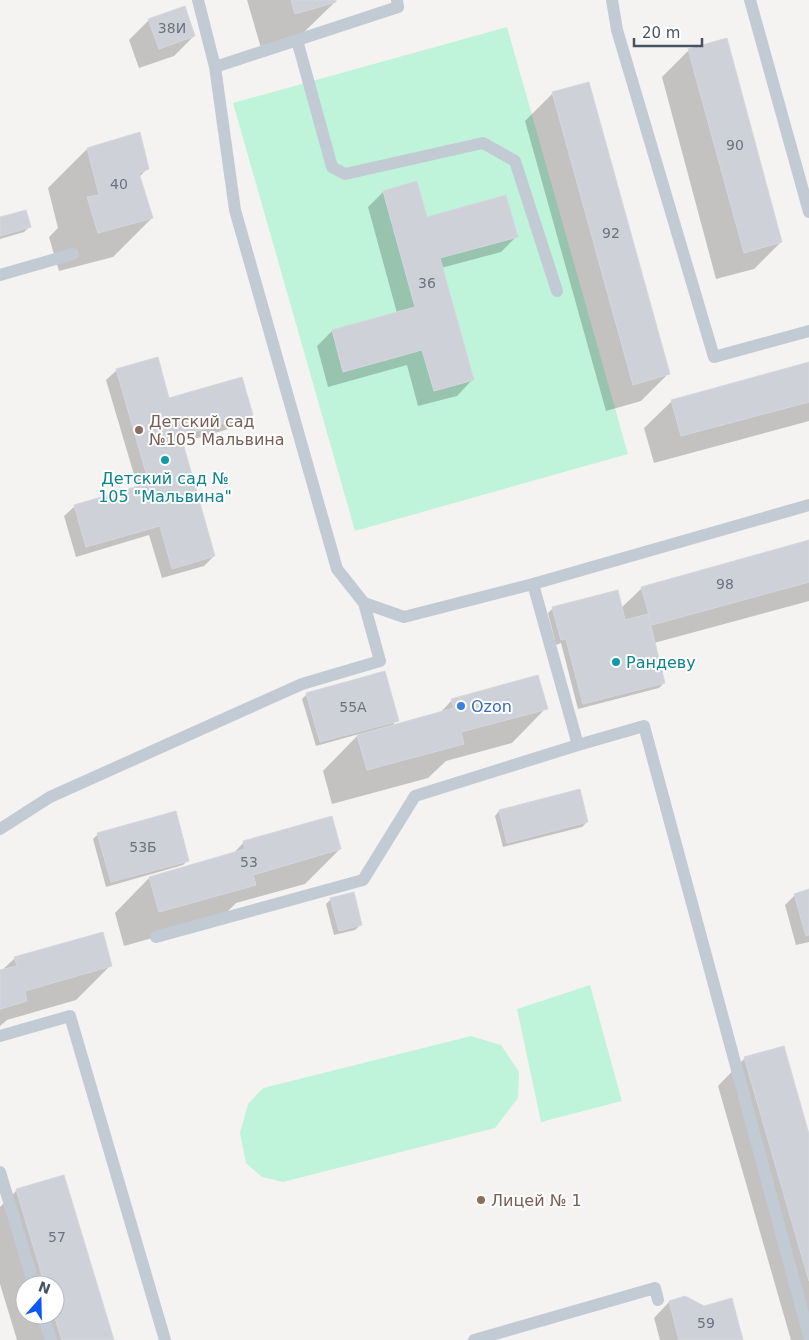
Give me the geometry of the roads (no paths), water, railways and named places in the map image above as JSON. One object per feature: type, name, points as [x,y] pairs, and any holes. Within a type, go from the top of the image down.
[{"type":"lane","points":[[0,829],[50,797],[302,684],[380,661],[364,603],[338,569],[234,210],[215,67],[198,0]]},
{"type":"lane","points":[[215,67],[398,7],[397,0]]},
{"type":"lane","points":[[612,0],[617,30],[714,357],[809,331]]},
{"type":"lane","points":[[750,0],[809,212]]},
{"type":"lane","points":[[297,40],[332,167],[345,174],[483,143],[515,161],[556,291]]},
{"type":"lane","points":[[0,274],[73,254]]},
{"type":"lane","points":[[364,603],[404,618],[533,584],[809,505]]},
{"type":"lane","points":[[533,584],[578,744]]},
{"type":"lane","points":[[156,937],[363,880],[414,796],[578,744],[644,726],[809,1336]]},
{"type":"lane","points":[[0,1036],[70,1016],[165,1340]]},
{"type":"lane","points":[[0,1172],[31,1275]]},
{"type":"lane","points":[[474,1340],[655,1288],[658,1300]]},
{"type":"lane","points":[[46,1325],[51,1340]]},
{"type":"place","name":"Детский сад №105 Мальвина","points":[[139,430]]},
{"type":"place","name":"Детский сад № 105 \"Мальвина\"","points":[[165,460]]},
{"type":"place","name":"Рандеву","points":[[616,662]]},
{"type":"place","name":"Ozon","points":[[461,706]]},
{"type":"place","name":"Лицей № 1","points":[[481,1200]]}]
